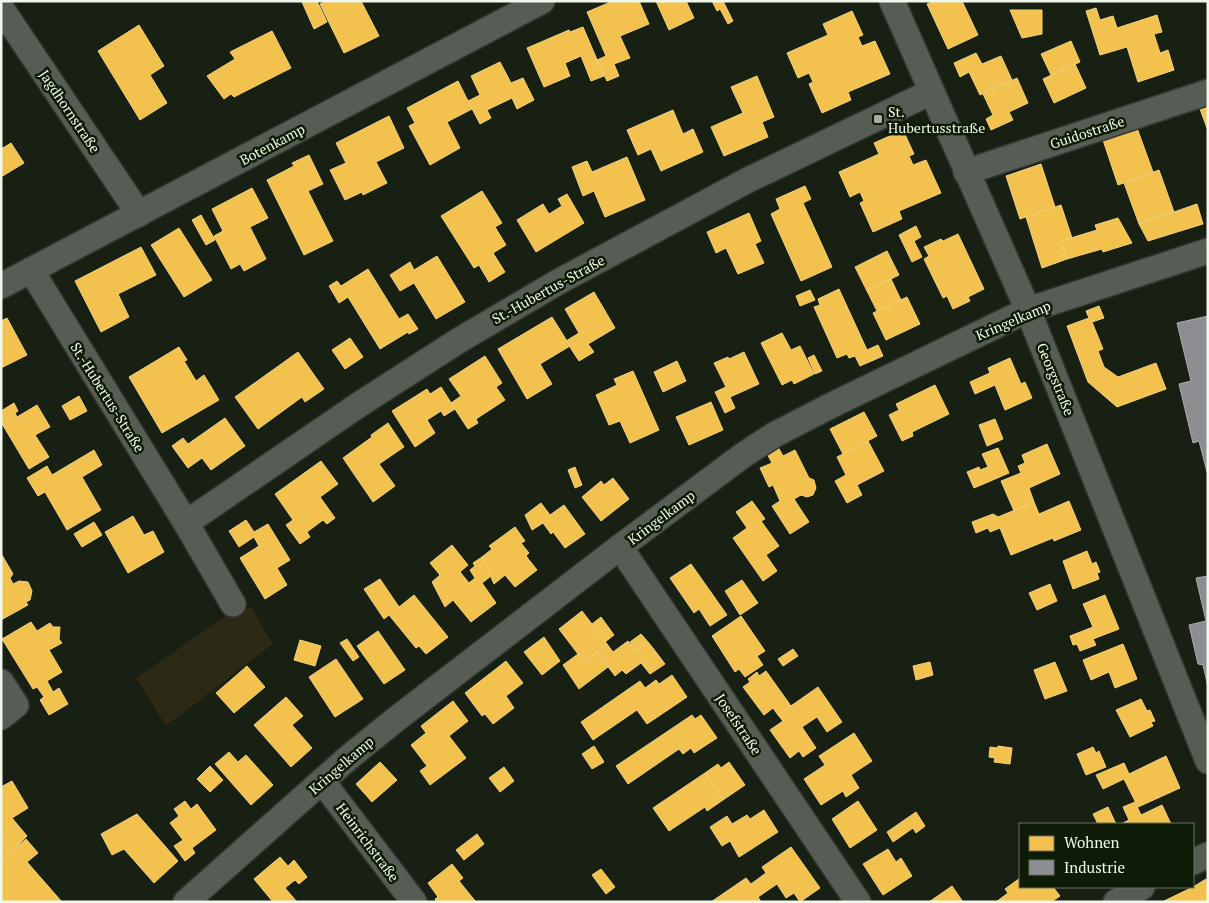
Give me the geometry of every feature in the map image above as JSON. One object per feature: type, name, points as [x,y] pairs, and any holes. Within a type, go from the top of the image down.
[{"type":"street","name":"Botenkamp","points":[[1,286],[542,1]]},
{"type":"street","name":"Georgstraße","points":[[892,1],[1028,310],[1208,761]]},
{"type":"street","name":"Jagdhornstraße","points":[[1,8],[138,214]]},
{"type":"street","name":"St.-Hubertus-Straße","points":[[186,523],[360,404],[458,340],[550,287],[748,180],[931,92]]},
{"type":"street","name":"Guidostraße","points":[[966,172],[1208,92]]},
{"type":"street","name":"Kringelkamp","points":[[186,902],[322,781],[395,720],[742,456],[774,436],[832,405],[1028,310],[1208,251]]},
{"type":"street","name":"St.-Hubertus-Straße","points":[[31,270],[186,523],[233,604]]},
{"type":"street","name":"Josefstraße","points":[[620,547],[858,902]]},
{"type":"street","points":[[1,682],[9,711]]},
{"type":"street","name":"Heinrichstraße","points":[[322,781],[414,902]]},
{"type":"street","points":[[1194,862],[1208,855]]},
{"type":"street","points":[[1120,901],[1140,888]]},
{"type":"shaded area","points":[[251,607],[273,644],[166,726],[136,678],[227,615]]},
{"type":"building: Wohnen","points":[[317,1],[327,22],[314,29],[302,2]]},
{"type":"building: Wohnen","points":[[326,1],[361,1],[379,36],[344,53],[320,4]]},
{"type":"building: Wohnen","points":[[613,1],[639,1],[649,24],[620,36],[630,58],[614,64],[619,76],[607,81],[597,60],[606,56],[587,12]]},
{"type":"building: Wohnen","points":[[656,1],[686,1],[694,18],[669,30]]},
{"type":"building: Wohnen","points":[[712,1],[723,1],[733,21],[728,24],[720,9],[717,11]]},
{"type":"building: Wohnen","points":[[934,1],[962,1],[978,35],[948,49],[927,4]]},
{"type":"building: Wohnen","points":[[1096,8],[1100,20],[1113,16],[1117,28],[1157,15],[1162,32],[1154,34],[1160,53],[1168,50],[1174,70],[1138,82],[1127,47],[1100,55],[1086,11]]},
{"type":"building: Wohnen","points":[[1010,10],[1042,10],[1042,34],[1022,38]]},
{"type":"building: Wohnen","points":[[852,11],[863,35],[858,37],[862,46],[875,41],[890,74],[848,92],[851,100],[822,113],[809,84],[813,82],[809,73],[798,78],[787,53],[828,35],[823,24]]},
{"type":"building: Wohnen","points":[[139,25],[164,66],[150,75],[167,103],[140,120],[98,51]]},
{"type":"building: Wohnen","points":[[583,27],[604,76],[591,81],[581,56],[565,63],[570,76],[544,87],[527,48],[569,30],[570,32]]},
{"type":"building: Wohnen","points":[[272,31],[291,68],[234,97],[231,94],[224,99],[207,76],[235,59],[230,52]]},
{"type":"building: Wohnen","points":[[1071,41],[1080,62],[1051,75],[1041,54]]},
{"type":"building: Wohnen","points":[[976,53],[982,64],[1001,56],[1012,80],[980,95],[969,72],[960,77],[954,63]]},
{"type":"building: Wohnen","points":[[500,62],[511,83],[523,78],[534,100],[517,109],[512,98],[487,110],[491,118],[480,124],[468,101],[480,95],[471,76]]},
{"type":"building: Wohnen","points":[[1075,64],[1086,88],[1054,103],[1043,79]]},
{"type":"building: Wohnen","points":[[757,76],[774,117],[762,122],[768,137],[724,156],[711,127],[743,113],[731,87]]},
{"type":"building: Wohnen","points":[[1017,78],[1028,103],[1009,112],[1013,120],[991,130],[986,119],[993,115],[983,94]]},
{"type":"building: Wohnen","points":[[458,81],[472,109],[447,122],[460,148],[430,165],[409,126],[415,123],[407,108]]},
{"type":"building: Wohnen","points":[[1208,107],[1208,131],[1200,109]]},
{"type":"building: Wohnen","points":[[673,110],[683,134],[693,129],[703,152],[661,171],[651,149],[638,155],[627,130]]},
{"type":"building: Wohnen","points":[[389,116],[404,148],[376,162],[387,183],[363,195],[362,192],[345,200],[330,170],[346,163],[336,143]]},
{"type":"building: Wohnen","points":[[1137,128],[1153,172],[1118,185],[1103,140]]},
{"type":"building: Wohnen","points":[[903,130],[914,154],[909,156],[913,165],[926,160],[941,193],[899,211],[902,219],[873,232],[860,203],[864,201],[860,192],[850,197],[839,172],[879,154],[874,143]]},
{"type":"building: Wohnen","points":[[11,143],[24,163],[1,177],[1,146],[3,148]]},
{"type":"building: Wohnen","points":[[309,155],[323,184],[308,191],[333,241],[304,255],[267,180],[294,166],[292,163]]},
{"type":"building: Wohnen","points":[[627,157],[645,200],[605,217],[594,191],[583,196],[572,167],[587,161],[592,172]]},
{"type":"building: Wohnen","points":[[1041,164],[1055,207],[1020,219],[1006,176]]},
{"type":"building: Wohnen","points":[[1159,170],[1174,212],[1139,224],[1124,183]]},
{"type":"building: Wohnen","points":[[805,186],[811,199],[803,203],[832,267],[801,281],[771,214],[780,209],[776,199]]},
{"type":"building: Wohnen","points":[[252,188],[268,218],[250,227],[266,259],[244,271],[240,264],[231,269],[214,236],[223,231],[212,209]]},
{"type":"building: Wohnen","points":[[482,191],[502,223],[495,227],[506,245],[493,253],[505,272],[489,282],[479,265],[474,268],[441,216]]},
{"type":"building: Wohnen","points":[[567,194],[584,223],[536,252],[517,220],[543,204],[549,214],[562,206],[558,199]]},
{"type":"building: Wohnen","points":[[1197,204],[1203,224],[1148,241],[1139,224]]},
{"type":"building: Wohnen","points":[[1061,205],[1072,238],[1061,241],[1067,259],[1042,268],[1026,217]]},
{"type":"building: Wohnen","points":[[749,213],[761,241],[755,244],[764,263],[738,274],[726,248],[716,253],[707,232]]},
{"type":"building: Wohnen","points":[[201,215],[215,240],[206,245],[192,220]]},
{"type":"building: Wohnen","points":[[1118,218],[1132,243],[1103,252],[1102,249],[1067,259],[1061,241],[1097,230],[1095,225]]},
{"type":"building: Wohnen","points":[[916,226],[921,237],[914,241],[922,257],[912,262],[899,235]]},
{"type":"building: Wohnen","points":[[179,228],[212,280],[184,297],[151,245]]},
{"type":"building: Wohnen","points":[[958,234],[984,289],[968,297],[970,301],[953,309],[947,296],[943,298],[924,259],[929,256],[924,247]]},
{"type":"building: Wohnen","points":[[141,247],[156,275],[118,294],[129,317],[101,332],[75,281]]},
{"type":"building: Wohnen","points":[[887,251],[899,275],[867,291],[855,267]]},
{"type":"building: Wohnen","points":[[437,256],[465,302],[436,319],[414,283],[400,291],[390,275],[410,262],[414,270]]},
{"type":"building: Wohnen","points":[[368,269],[399,319],[408,314],[418,329],[409,334],[408,332],[380,349],[348,297],[339,303],[329,286],[337,281],[341,286]]},
{"type":"building: Wohnen","points":[[891,279],[901,300],[877,311],[867,291]]},
{"type":"building: Wohnen","points":[[839,289],[867,350],[878,345],[883,356],[860,366],[855,356],[849,358],[847,354],[837,358],[814,307],[820,305],[818,299]]},
{"type":"building: Wohnen","points":[[810,290],[815,300],[800,306],[796,296]]},
{"type":"building: Wohnen","points":[[594,292],[615,328],[588,344],[594,352],[579,361],[566,341],[579,333],[565,309]]},
{"type":"building: Wohnen","points":[[907,297],[920,324],[886,340],[873,313]]},
{"type":"building: Wohnen","points":[[1099,306],[1104,318],[1092,322],[1103,349],[1098,351],[1104,367],[1118,377],[1156,363],[1166,389],[1117,407],[1088,382],[1067,326],[1089,318],[1086,311]]},
{"type":"building: Wohnen","points":[[552,317],[570,346],[540,364],[552,384],[527,399],[498,349]]},
{"type":"building: Wohnen","points":[[7,318],[27,355],[1,368],[1,321]]},
{"type":"building: Wohnen","points":[[782,333],[791,350],[800,346],[814,374],[794,384],[792,380],[782,385],[761,343]]},
{"type":"building: Wohnen","points":[[350,338],[363,357],[345,369],[332,350]]},
{"type":"building: Wohnen","points":[[179,347],[187,360],[184,361],[196,381],[204,375],[219,400],[162,433],[129,377]]},
{"type":"building: Wohnen","points":[[298,352],[324,389],[305,402],[302,397],[258,429],[235,397]]},
{"type":"building: Wohnen","points":[[744,352],[759,384],[730,397],[735,408],[725,413],[715,392],[726,387],[714,363]]},
{"type":"building: Wohnen","points":[[814,355],[822,371],[815,374],[808,358]]},
{"type":"building: Wohnen","points":[[485,356],[502,383],[496,387],[505,400],[476,419],[478,423],[468,429],[451,403],[461,396],[449,379]]},
{"type":"building: Wohnen","points":[[1010,358],[1021,384],[1025,382],[1032,398],[1005,410],[995,385],[975,394],[970,382],[990,373],[988,368]]},
{"type":"building: Wohnen","points":[[677,361],[686,381],[663,392],[654,372]]},
{"type":"building: Wohnen","points":[[633,371],[659,430],[630,443],[620,421],[609,425],[596,395],[617,385],[614,379]]},
{"type":"building: Wohnen","points":[[935,385],[949,414],[912,432],[913,436],[902,441],[889,415],[899,410],[896,404]]},
{"type":"building: Wohnen","points":[[441,387],[455,409],[444,416],[441,411],[427,420],[435,433],[415,447],[392,411],[427,389],[430,394]]},
{"type":"building: Wohnen","points":[[79,396],[87,411],[70,420],[62,406]]},
{"type":"building: Wohnen","points":[[711,402],[723,430],[689,445],[676,417]]},
{"type":"building: Wohnen","points":[[14,403],[18,411],[15,413],[17,417],[37,405],[50,427],[35,435],[49,457],[29,469],[1,422],[1,411]]},
{"type":"building: Wohnen","points":[[864,412],[877,436],[843,454],[830,429]]},
{"type":"building: Wohnen","points":[[225,418],[245,446],[211,470],[202,458],[188,468],[172,446],[183,438],[188,444]]},
{"type":"building: Wohnen","points":[[995,419],[1003,439],[987,446],[979,425]]},
{"type":"building: Wohnen","points":[[388,423],[404,447],[379,464],[395,486],[373,502],[343,458]]},
{"type":"building: Wohnen","points":[[868,441],[884,471],[857,485],[862,495],[847,503],[835,481],[846,475],[837,457]]},
{"type":"building: Wohnen","points":[[1047,444],[1060,474],[1029,488],[1034,502],[1014,511],[1001,481],[1021,473],[1018,466],[1025,463],[1022,455]]},
{"type":"building: Wohnen","points":[[778,447],[783,456],[795,450],[809,478],[814,480],[816,488],[813,495],[807,497],[801,495],[794,499],[809,522],[790,534],[772,506],[780,501],[773,485],[769,487],[760,468],[772,463],[766,452]]},
{"type":"building: Wohnen","points":[[998,448],[1009,473],[974,488],[967,472],[979,467],[980,470],[988,467],[982,454]]},
{"type":"building: Wohnen","points":[[94,450],[102,465],[82,477],[101,510],[67,530],[45,492],[38,496],[27,478],[47,466],[52,475]]},
{"type":"building: Wohnen","points":[[321,461],[338,484],[320,497],[335,518],[327,524],[323,520],[307,532],[310,537],[300,544],[286,525],[293,520],[275,494]]},
{"type":"building: Wohnen","points":[[575,467],[582,485],[575,488],[568,470]]},
{"type":"building: Wohnen","points":[[613,478],[629,499],[601,521],[582,497],[601,481],[604,485]]},
{"type":"building: Wohnen","points":[[752,501],[765,519],[761,521],[779,546],[766,555],[777,571],[763,581],[733,538],[747,528],[736,512]]},
{"type":"building: Wohnen","points":[[1069,501],[1081,530],[1054,541],[1053,538],[1011,555],[1000,528],[990,532],[988,528],[976,533],[972,522],[993,514],[998,517],[1034,502],[1039,514]]},
{"type":"building: Wohnen","points":[[541,503],[550,515],[564,505],[585,534],[565,548],[553,532],[551,534],[543,523],[532,530],[525,515]]},
{"type":"building: Wohnen","points":[[133,516],[144,535],[153,531],[164,552],[128,573],[105,532]]},
{"type":"building: Wohnen","points":[[246,520],[254,532],[268,524],[290,560],[277,568],[287,585],[265,599],[240,558],[259,546],[254,537],[239,547],[229,531]]},
{"type":"building: Wohnen","points":[[94,522],[102,535],[82,547],[74,534]]},
{"type":"building: Wohnen","points":[[515,527],[525,541],[521,543],[529,553],[526,556],[537,570],[515,587],[505,575],[494,584],[482,557],[492,549],[489,546]]},
{"type":"building: Wohnen","points":[[452,545],[468,565],[460,572],[469,583],[475,578],[470,570],[475,566],[473,563],[482,557],[491,576],[482,583],[496,603],[471,622],[453,600],[445,607],[432,582],[440,575],[430,563]]},
{"type":"building: Wohnen","points":[[1087,551],[1092,564],[1096,562],[1100,572],[1097,573],[1099,579],[1073,589],[1063,561]]},
{"type":"building: Wohnen","points":[[2,555],[13,574],[10,578],[13,584],[19,581],[28,582],[32,591],[30,600],[26,602],[28,605],[1,620]]},
{"type":"building: Wohnen","points":[[691,564],[727,615],[710,626],[699,609],[694,613],[670,578]]},
{"type":"building: Wohnen","points":[[380,579],[399,607],[414,595],[448,637],[426,654],[419,646],[416,648],[389,615],[384,619],[364,589]]},
{"type":"building: Wohnen","points":[[742,580],[758,603],[740,615],[725,591]]},
{"type":"building: Wohnen","points":[[1050,584],[1057,601],[1037,610],[1029,593]]},
{"type":"building: Wohnen","points":[[1105,595],[1119,629],[1093,639],[1096,645],[1080,651],[1077,644],[1073,645],[1070,636],[1093,627],[1083,604]]},
{"type":"building: Wohnen","points":[[582,611],[607,644],[584,662],[559,629]]},
{"type":"building: Wohnen","points":[[741,616],[765,651],[757,656],[763,665],[745,677],[739,669],[735,672],[712,636]]},
{"type":"building: Wohnen","points":[[601,617],[614,635],[605,642],[592,624]]},
{"type":"building: Wohnen","points":[[31,622],[37,631],[50,623],[53,627],[60,627],[59,639],[62,643],[49,650],[62,672],[47,681],[53,692],[59,688],[68,704],[49,715],[40,700],[44,697],[37,687],[33,689],[2,639]]},
{"type":"building: Wohnen","points":[[378,631],[405,670],[384,684],[357,646]]},
{"type":"building: Wohnen","points":[[641,634],[648,642],[636,651],[630,642]]},
{"type":"building: Wohnen","points":[[544,637],[560,661],[542,675],[524,652]]},
{"type":"building: Wohnen","points":[[347,639],[359,657],[353,661],[340,643]]},
{"type":"building: Wohnen","points":[[300,640],[321,646],[315,666],[294,660]]},
{"type":"building: Wohnen","points":[[628,641],[636,651],[648,642],[656,652],[626,674],[622,670],[615,676],[597,652],[607,644],[613,652]]},
{"type":"building: Wohnen","points":[[1123,644],[1137,679],[1115,688],[1109,672],[1091,680],[1083,660]]},
{"type":"building: Wohnen","points":[[793,649],[798,656],[783,666],[778,659]]},
{"type":"building: Wohnen","points":[[597,652],[608,667],[579,689],[563,665],[578,654],[584,662]]},
{"type":"building: Wohnen","points":[[656,652],[665,664],[650,674],[641,663]]},
{"type":"building: Wohnen","points":[[336,659],[363,699],[335,717],[309,677]]},
{"type":"building: Wohnen","points":[[506,661],[523,683],[506,696],[514,708],[493,724],[485,714],[482,716],[465,693]]},
{"type":"building: Wohnen","points":[[930,662],[933,675],[916,680],[913,666]]},
{"type":"building: Wohnen","points":[[1055,662],[1067,691],[1045,699],[1034,670]]},
{"type":"building: Wohnen","points":[[247,666],[265,687],[234,713],[216,693]]},
{"type":"building: Wohnen","points":[[766,671],[791,706],[778,715],[773,708],[764,715],[743,687],[750,682],[748,679],[757,672],[759,676]]},
{"type":"building: Wohnen","points":[[672,675],[687,697],[647,724],[637,710],[593,740],[581,722],[640,681],[645,688],[656,680],[659,684]]},
{"type":"building: Wohnen","points":[[818,687],[842,722],[827,732],[817,717],[802,727],[816,748],[803,757],[799,751],[790,758],[770,730],[783,721],[778,715]]},
{"type":"building: Wohnen","points":[[286,697],[303,716],[292,725],[312,748],[291,767],[254,725]]},
{"type":"building: Wohnen","points":[[1141,699],[1147,711],[1150,710],[1155,721],[1151,722],[1153,726],[1130,737],[1116,710]]},
{"type":"building: Wohnen","points":[[453,701],[468,721],[449,736],[466,758],[430,785],[420,771],[427,766],[411,745],[426,733],[421,726]]},
{"type":"building: Wohnen","points":[[692,715],[695,719],[701,715],[717,738],[694,753],[691,748],[683,754],[679,749],[628,784],[616,766]]},
{"type":"building: Wohnen","points":[[854,733],[872,761],[851,775],[859,788],[846,797],[843,791],[821,805],[804,779],[825,765],[819,756]]},
{"type":"building: Wohnen","points":[[594,746],[604,762],[592,769],[582,754]]},
{"type":"building: Wohnen","points":[[998,746],[1012,748],[1010,764],[994,762],[995,758],[989,757],[990,747],[997,748]]},
{"type":"building: Wohnen","points":[[1093,747],[1096,753],[1099,751],[1106,767],[1086,775],[1077,754]]},
{"type":"building: Wohnen","points":[[229,752],[238,762],[246,755],[273,785],[251,805],[215,764]]},
{"type":"building: Wohnen","points":[[1166,756],[1180,788],[1138,807],[1124,779],[1103,789],[1096,775],[1124,763],[1129,774]]},
{"type":"building: Wohnen","points":[[380,762],[397,780],[372,802],[356,784]]},
{"type":"building: Wohnen","points":[[729,762],[745,785],[723,800],[705,773],[718,764],[721,768]]},
{"type":"building: Wohnen","points":[[210,766],[223,780],[210,792],[197,779]]},
{"type":"building: Wohnen","points":[[504,767],[514,781],[500,792],[489,778]]},
{"type":"building: Wohnen","points":[[705,773],[723,800],[707,811],[705,807],[669,831],[653,808]]},
{"type":"building: Wohnen","points":[[12,781],[28,808],[12,818],[27,836],[2,861],[1,787]]},
{"type":"building: Wohnen","points":[[185,801],[191,809],[197,804],[216,830],[192,848],[195,853],[185,861],[174,846],[183,840],[170,823],[179,816],[174,809]]},
{"type":"building: Wohnen","points":[[858,801],[877,830],[850,848],[832,819]]},
{"type":"building: Wohnen","points":[[1135,802],[1141,815],[1162,805],[1171,823],[1123,823],[1129,820],[1123,807]]},
{"type":"building: Wohnen","points":[[1108,807],[1116,823],[1098,823],[1093,814]]},
{"type":"building: Wohnen","points":[[764,810],[778,832],[739,857],[730,841],[722,846],[710,827],[727,816],[732,824],[747,815],[750,819]]},
{"type":"building: Wohnen","points":[[916,812],[925,826],[916,833],[913,828],[893,842],[887,832]]},
{"type":"building: Wohnen","points":[[137,814],[178,861],[154,883],[124,849],[112,855],[101,834]]},
{"type":"building: Wohnen","points":[[477,834],[484,844],[464,860],[456,850]]},
{"type":"building: Wohnen","points":[[26,839],[38,853],[27,862],[62,902],[1,902],[1,861]]},
{"type":"building: Wohnen","points":[[791,847],[820,888],[800,902],[794,893],[786,898],[777,884],[758,897],[761,902],[711,902],[746,878],[751,884],[766,873],[762,867]]},
{"type":"building: Wohnen","points":[[888,849],[896,862],[901,858],[912,876],[883,895],[863,864]]},
{"type":"building: Wohnen","points":[[280,857],[288,866],[294,860],[307,877],[299,884],[295,880],[285,888],[297,902],[273,902],[254,879]]},
{"type":"building: Wohnen","points":[[452,864],[463,878],[459,881],[476,902],[437,902],[435,899],[438,897],[428,883]]},
{"type":"building: Wohnen","points":[[601,869],[615,887],[606,894],[592,875]]},
{"type":"building: Wohnen","points":[[1019,879],[1019,888],[1054,888],[1060,896],[1051,902],[996,902],[1008,893],[1005,889]]},
{"type":"building: Wohnen","points":[[1206,879],[1208,902],[1162,902],[1194,888]]},
{"type":"building: Wohnen","points":[[952,886],[963,902],[929,902]]},
{"type":"building: Industrie","points":[[1208,316],[1208,476],[1199,441],[1193,443],[1179,384],[1191,381],[1177,323]]},
{"type":"building: Industrie","points":[[1208,576],[1208,687],[1203,665],[1198,664],[1189,625],[1206,621],[1196,578]]},
{"type":"place","name":"St. Hubertusstraße","points":[[878,119]]}]
